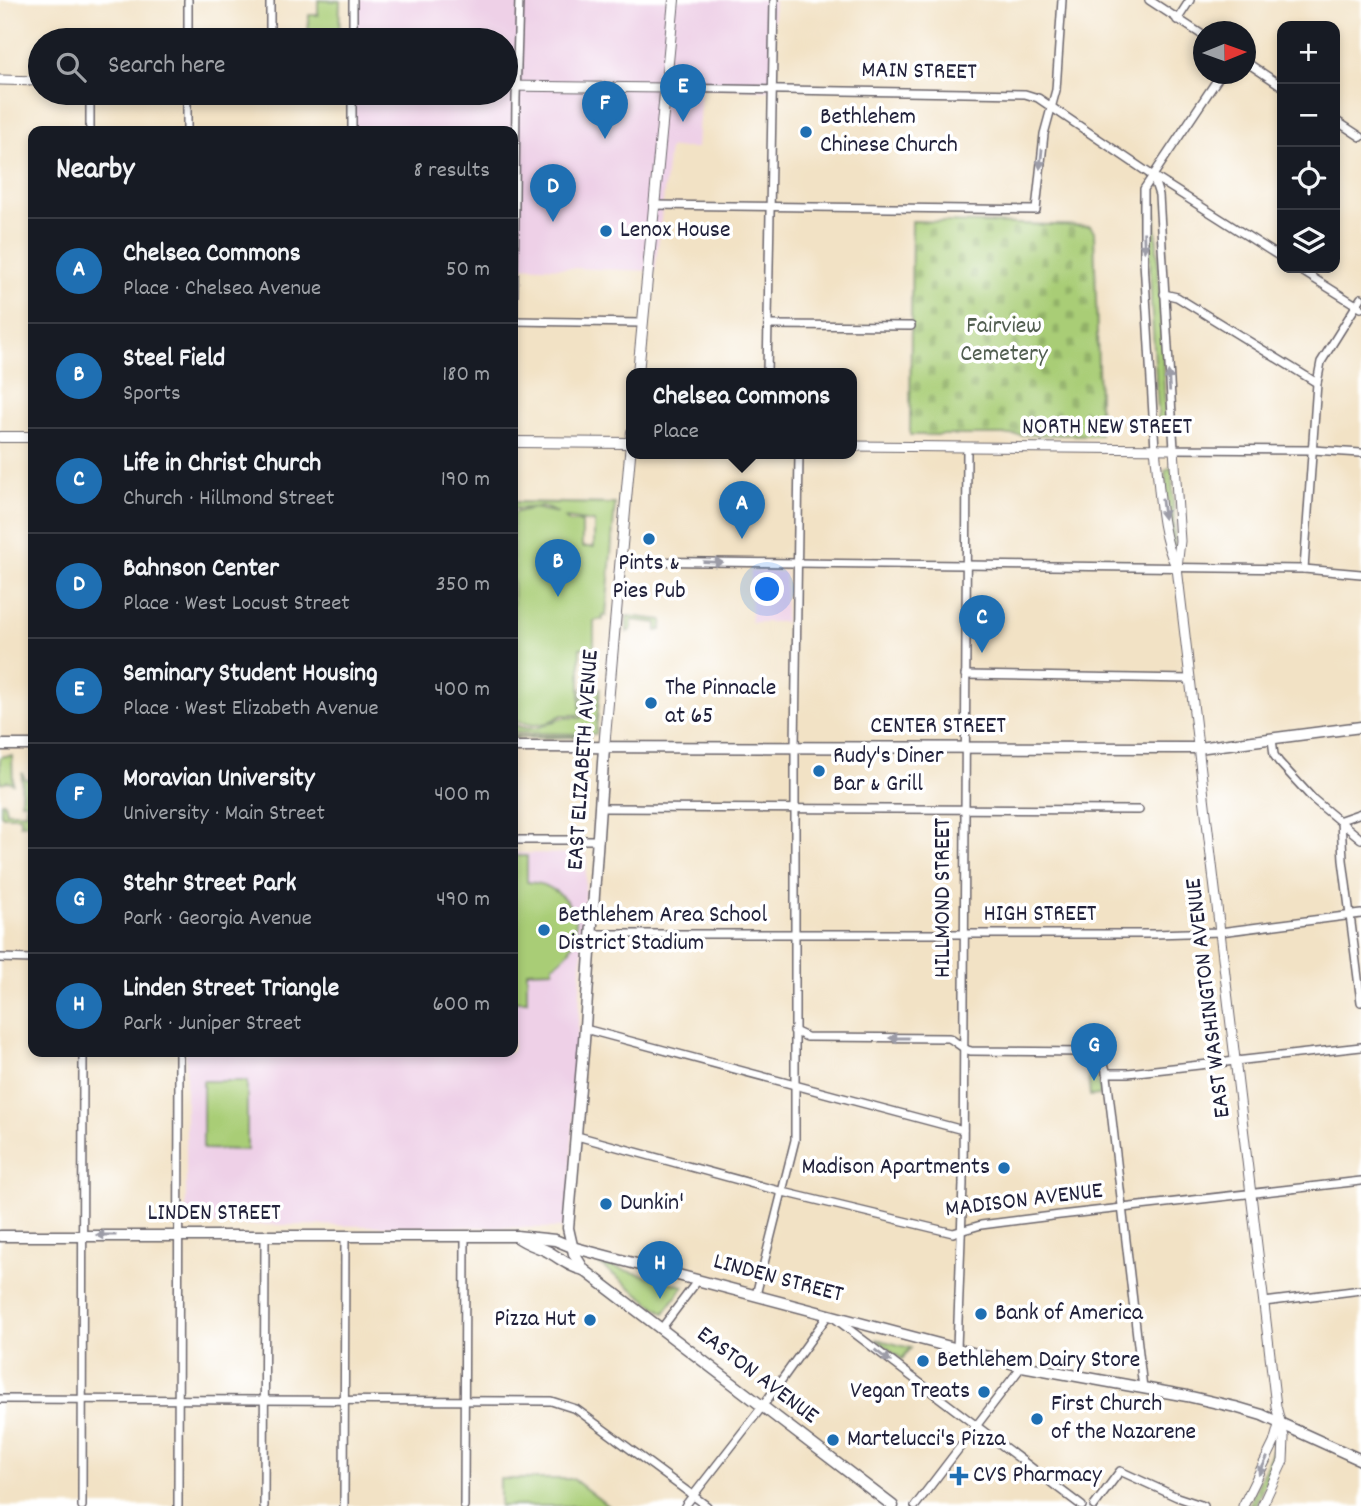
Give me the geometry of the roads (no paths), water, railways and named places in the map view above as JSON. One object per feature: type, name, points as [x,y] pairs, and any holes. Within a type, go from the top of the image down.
[{"type":"main road","points":[[638,368],[674,0]]},
{"type":"main road","points":[[0,437],[28,437]]},
{"type":"main road","points":[[518,442],[626,439]]},
{"type":"main road","name":"EAST ELIZABETH AVENUE","points":[[572,1247],[568,1228],[604,748],[629,459]]},
{"type":"main road","name":"CENTER STREET","points":[[518,747],[1198,748],[1361,727]]},
{"type":"main road","points":[[0,745],[28,745]]},
{"type":"main road","name":"LINDEN STREET","points":[[0,1236],[516,1236],[555,1240],[572,1247],[1022,1366],[1143,1388],[1262,1415],[1361,1460]]},
{"type":"main road","points":[[516,1236],[524,1243],[547,1251],[574,1268],[584,1270]]},
{"type":"main road","name":"EASTON AVENUE","points":[[572,1247],[584,1270],[893,1506]]},
{"type":"street","points":[[188,0],[188,28]]},
{"type":"street","points":[[270,0],[270,28]]},
{"type":"street","points":[[352,28],[353,0]]},
{"type":"street","points":[[516,28],[519,0]]},
{"type":"street","points":[[768,368],[774,0]]},
{"type":"street","points":[[653,205],[1036,210],[1041,158],[1056,90],[1062,0]]},
{"type":"street","points":[[1149,0],[1193,30]]},
{"type":"street","points":[[1177,20],[1190,0]]},
{"type":"street","points":[[1256,69],[1279,84]]},
{"type":"street","points":[[0,80],[28,81]]},
{"type":"street","points":[[1156,449],[1144,189],[1213,84]]},
{"type":"street","name":"MAIN STREET","points":[[518,86],[1011,92],[1038,98],[1153,176],[1277,255]]},
{"type":"street","points":[[90,105],[90,126]]},
{"type":"street","points":[[187,105],[187,126]]},
{"type":"street","points":[[352,105],[352,126]]},
{"type":"street","points":[[511,105],[511,126]]},
{"type":"street","points":[[1340,123],[1361,137]]},
{"type":"street","points":[[1153,176],[1159,195],[1174,449]]},
{"type":"street","points":[[1304,569],[1317,383],[1321,362],[1360,304],[1306,273]]},
{"type":"street","points":[[1164,294],[1177,297],[1317,383]]},
{"type":"street","points":[[518,321],[642,323]]},
{"type":"street","points":[[769,325],[911,326]]},
{"type":"street","name":"NORTH NEW STREET","points":[[857,446],[1313,450],[1361,453]]},
{"type":"street","name":"HILLMOND STREET","points":[[957,1348],[963,1130],[967,448]]},
{"type":"street","name":"EAST WASHINGTON AVENUE","points":[[1156,449],[1165,531],[1177,568]]},
{"type":"street","name":"EAST WASHINGTON AVENUE","points":[[1174,449],[1180,541],[1177,568],[1264,1302],[1279,1424],[1283,1437],[1283,1461],[1262,1506]]},
{"type":"street","points":[[756,1294],[795,1140],[794,748],[799,459]]},
{"type":"street","points":[[621,561],[1304,569],[1361,574]]},
{"type":"street","points":[[965,675],[1190,679]]},
{"type":"street","points":[[1272,739],[1274,755],[1279,762],[1313,799],[1361,839]]},
{"type":"street","points":[[601,808],[1139,810]]},
{"type":"street","points":[[1341,820],[1361,813]]},
{"type":"street","points":[[1341,820],[1343,860],[1361,1002]]},
{"type":"street","points":[[518,840],[598,839]]},
{"type":"street","name":"HIGH STREET","points":[[592,934],[1220,932],[1361,914]]},
{"type":"street","points":[[0,958],[28,958]]},
{"type":"street","points":[[585,1029],[963,1130]]},
{"type":"street","points":[[793,1031],[807,1037],[949,1038],[963,1049],[971,1051],[1099,1054],[1104,1060],[1106,1073],[1143,1388]]},
{"type":"street","points":[[1106,1073],[1236,1062],[1361,1047]]},
{"type":"street","points":[[82,1506],[83,1057]]},
{"type":"street","points":[[178,1506],[179,1057]]},
{"type":"street","name":"MADISON AVENUE","points":[[577,1136],[943,1233],[1008,1222],[1361,1181]]},
{"type":"street","points":[[264,1506],[265,1236]]},
{"type":"street","points":[[344,1506],[345,1236]]},
{"type":"street","points":[[464,1506],[465,1236]]},
{"type":"street","points":[[661,1329],[698,1279]]},
{"type":"street","points":[[1264,1302],[1361,1290]]},
{"type":"street","points":[[685,1506],[762,1407],[829,1314],[1082,1506]]},
{"type":"street","points":[[915,1506],[1022,1366]]},
{"type":"street","points":[[0,1399],[551,1401],[568,1405],[707,1506]]},
{"type":"street","name":"EAST WASHINGTON AVENUE","points":[[1243,1506],[1274,1443],[1279,1424]]},
{"type":"street","points":[[1094,1506],[1120,1471],[1204,1506]]},
{"type":"place","name":"Seminary Student Housing","points":[[683,122]]},
{"type":"place","name":"Bethlehem Chinese Church","points":[[806,132]]},
{"type":"place","name":"Moravian University","points":[[605,139]]},
{"type":"place","name":"Bahnson Center","points":[[553,222]]},
{"type":"place","name":"Lenox House","points":[[606,231]]},
{"type":"place","name":"Pints & Pies Pub","points":[[649,539]]},
{"type":"place","name":"Chelsea Commons","points":[[742,539]]},
{"type":"place","name":"Steel Field","points":[[558,597]]},
{"type":"place","name":"Life in Christ Church","points":[[982,653]]},
{"type":"place","name":"The Pinnacle at 65","points":[[651,703]]},
{"type":"place","name":"Rudy's Diner Bar & Grill","points":[[819,771]]},
{"type":"place","name":"Bethlehem Area School District Stadium","points":[[544,930]]},
{"type":"place","name":"Stehr Street Park","points":[[1094,1081]]},
{"type":"place","name":"Madison Apartments","points":[[1004,1168]]},
{"type":"place","name":"Dunkin'","points":[[606,1204]]},
{"type":"place","name":"Linden Street Triangle","points":[[660,1299]]},
{"type":"place","name":"Bank of America","points":[[981,1314]]},
{"type":"place","name":"Pizza Hut","points":[[590,1320]]},
{"type":"place","name":"Bethlehem Dairy Store","points":[[923,1361]]},
{"type":"place","name":"Vegan Treats","points":[[984,1392]]},
{"type":"place","name":"First Church of the Nazarene","points":[[1037,1419]]},
{"type":"place","name":"Martelucci's Pizza","points":[[833,1440]]},
{"type":"place","name":"CVS Pharmacy","points":[[959,1476]]},
{"type":"park label","name":"Fairview Cemetery","points":[[1004,341]]}]
